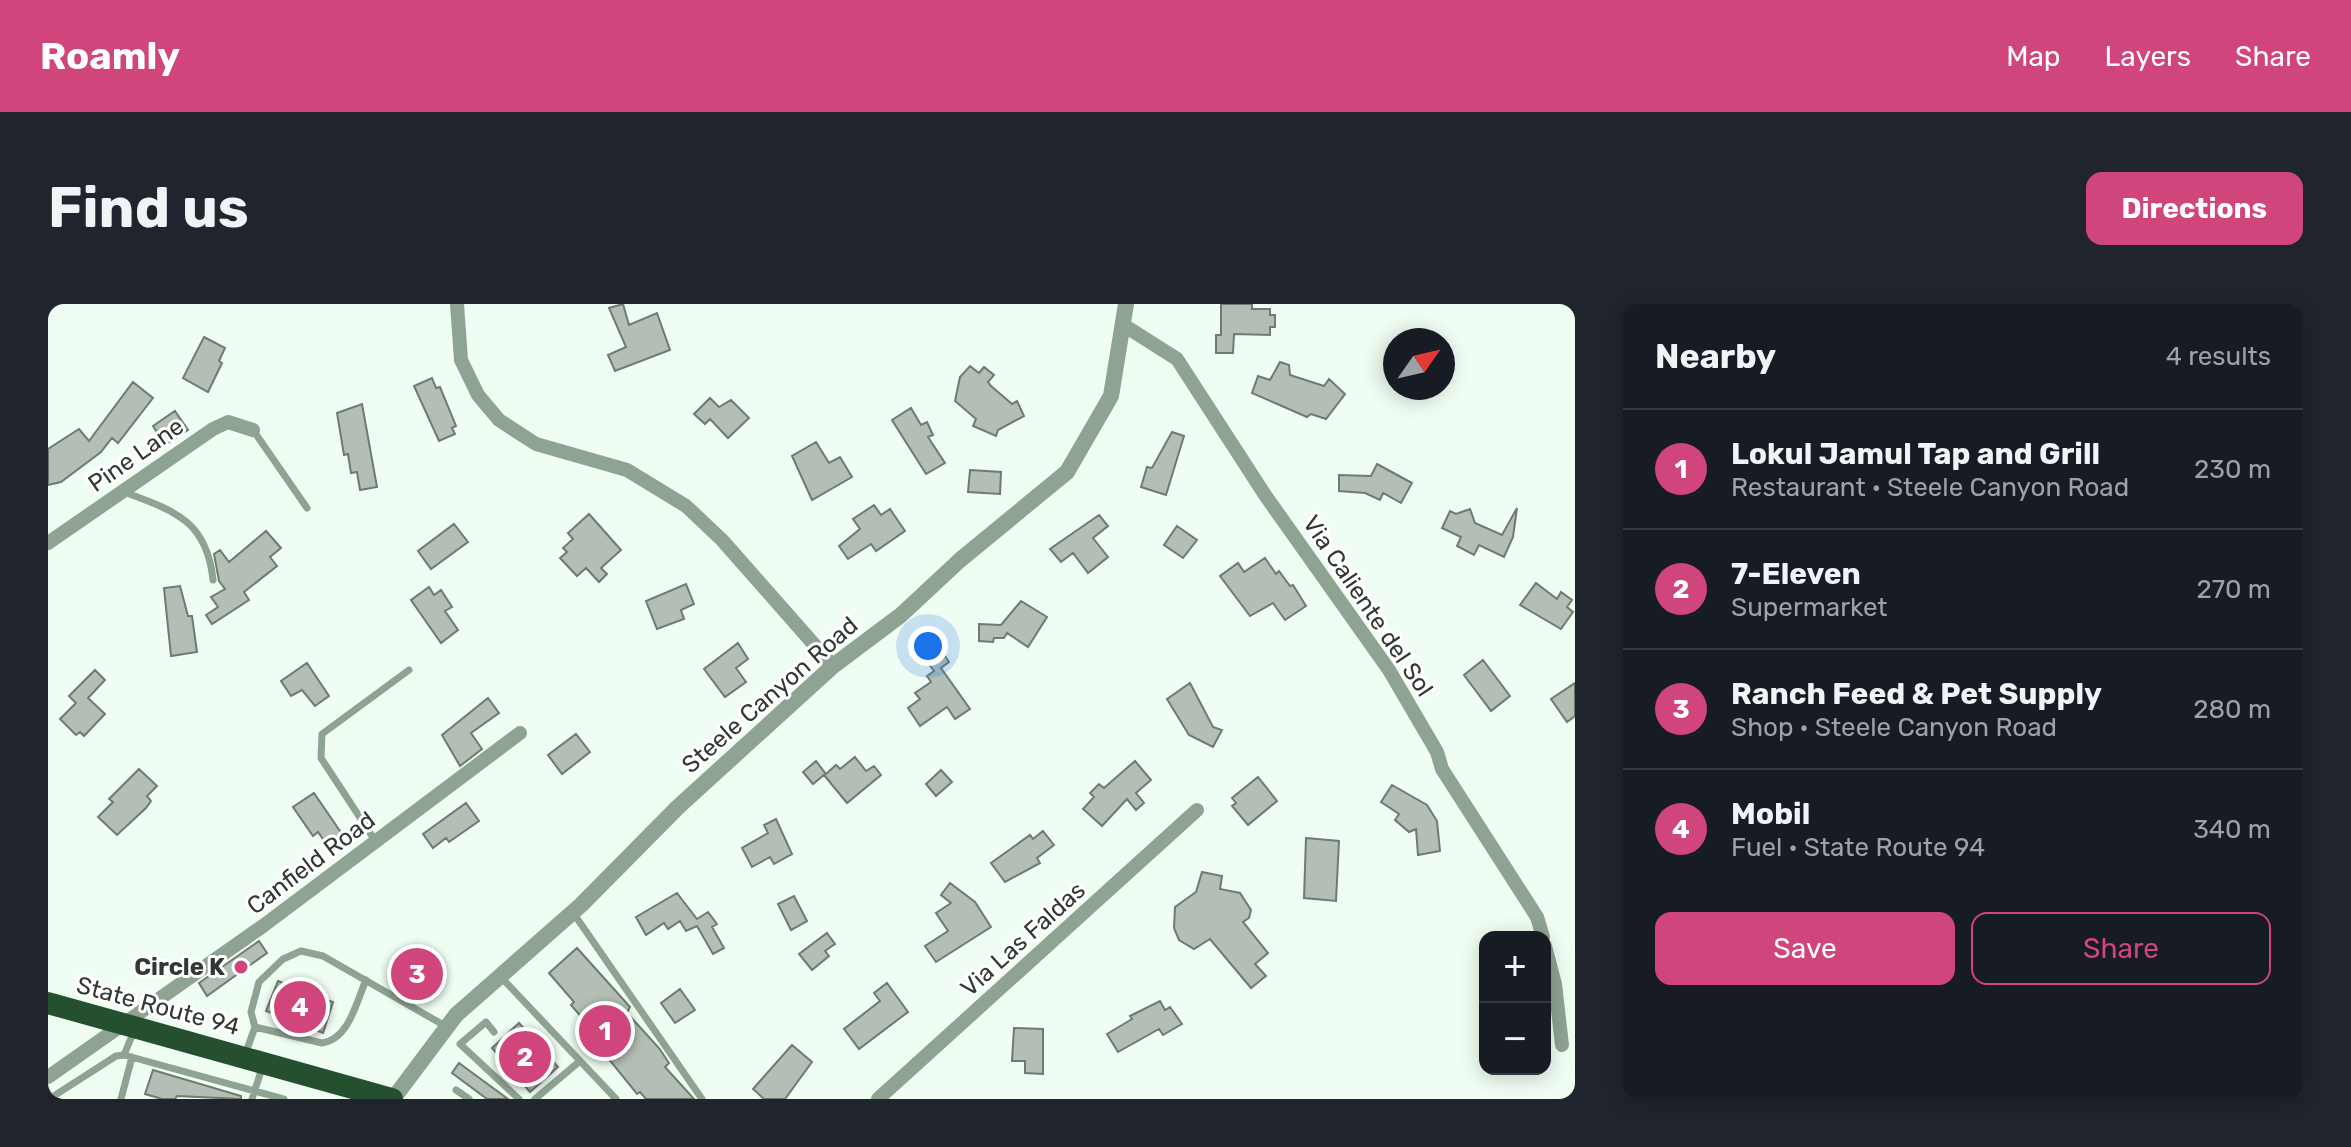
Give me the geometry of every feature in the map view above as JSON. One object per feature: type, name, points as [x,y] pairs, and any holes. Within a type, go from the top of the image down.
[{"type":"highway","name":"State Route 94","points":[[48,1003],[393,1099]]},
{"type":"street","points":[[457,304],[461,360],[478,395],[499,420],[536,444],[627,470],[686,506],[722,540],[833,666]]},
{"type":"street","name":"Steele Canyon Road","points":[[393,1099],[447,1027],[573,912],[678,807],[833,666],[901,615],[960,560],[1067,472],[1111,396],[1125,326],[1126,304]]},
{"type":"street","name":"Via Caliente del Sol","points":[[1125,326],[1177,359],[1265,495],[1389,670],[1437,752],[1442,769],[1537,917],[1541,931]]},
{"type":"street","name":"Pine Lane","points":[[48,543],[213,429],[228,422],[253,430]]},
{"type":"street","name":"Canfield Road","points":[[48,1077],[129,1024],[520,733]]},
{"type":"street","name":"Via Las Faldas","points":[[878,1099],[1197,810]]},
{"type":"street","points":[[1551,969],[1562,1045]]},
{"type":"lane","points":[[253,430],[307,508]]},
{"type":"lane","points":[[122,491],[171,511],[198,531],[211,559],[213,580]]},
{"type":"lane","points":[[376,842],[321,758],[322,734],[409,670]]},
{"type":"lane","points":[[573,912],[702,1099]]},
{"type":"lane","points":[[252,1099],[255,1090],[255,1027],[251,1012],[259,982],[283,959],[301,951],[323,956],[447,1027]]},
{"type":"lane","points":[[500,976],[616,1099]]},
{"type":"lane","points":[[255,1027],[322,1043],[332,1042],[346,1027],[366,980]]},
{"type":"lane","points":[[494,1032],[486,1022],[460,1044],[519,1099]]},
{"type":"lane","points":[[121,1099],[129,1024]]},
{"type":"lane","points":[[49,1099],[116,1056],[128,1056],[284,1099]]},
{"type":"lane","points":[[535,1099],[580,1061]]},
{"type":"lane","points":[[456,1090],[469,1099]]},
{"type":"building","points":[[623,304],[629,325],[657,313],[670,350],[615,371],[608,355],[626,347],[609,308]]},
{"type":"building","points":[[1221,304],[1252,304],[1252,309],[1270,309],[1270,315],[1275,315],[1275,327],[1270,327],[1270,335],[1234,334],[1233,353],[1216,353],[1216,335],[1221,335]]},
{"type":"building","points":[[204,337],[225,348],[219,361],[222,363],[208,392],[183,378]]},
{"type":"building","points":[[1280,362],[1289,365],[1290,375],[1324,386],[1329,379],[1345,394],[1326,419],[1311,414],[1307,417],[1252,393],[1258,376],[1270,380]]},
{"type":"building","points":[[970,366],[979,373],[984,367],[994,375],[988,382],[1012,404],[1017,401],[1024,416],[998,430],[996,436],[973,426],[976,419],[955,401],[960,377]]},
{"type":"building","points":[[432,378],[436,388],[440,387],[456,426],[452,428],[455,434],[439,441],[414,386]]},
{"type":"building","points":[[133,382],[153,398],[118,443],[112,438],[101,452],[61,482],[48,485],[48,449],[79,429],[89,441]]},
{"type":"building","points":[[710,398],[719,407],[731,400],[749,418],[728,438],[710,419],[705,424],[694,414]]},
{"type":"building","points":[[362,404],[377,487],[360,490],[357,472],[351,473],[348,454],[344,455],[337,413]]},
{"type":"building","points":[[911,408],[921,425],[927,422],[933,435],[928,437],[945,463],[926,474],[892,420]]},
{"type":"building","points":[[175,411],[188,430],[165,445],[153,426]]},
{"type":"building","points":[[1172,432],[1184,436],[1166,495],[1141,487],[1147,467],[1152,468]]},
{"type":"building","points":[[816,442],[829,463],[840,457],[852,477],[812,500],[792,456]]},
{"type":"building","points":[[1377,464],[1412,483],[1401,503],[1383,493],[1380,500],[1365,493],[1339,491],[1339,475],[1371,476]]},
{"type":"building","points":[[970,470],[1001,472],[1000,494],[968,492]]},
{"type":"building","points":[[874,505],[881,515],[890,509],[905,531],[876,551],[871,544],[848,559],[839,546],[860,529],[853,519]]},
{"type":"building","points":[[1517,508],[1513,537],[1504,557],[1479,545],[1474,555],[1457,546],[1461,537],[1442,528],[1450,511],[1456,514],[1470,509],[1475,523],[1502,535]]},
{"type":"building","points":[[589,514],[621,550],[601,568],[607,574],[599,582],[586,568],[577,576],[560,558],[567,552],[563,548],[573,539],[568,533]]},
{"type":"building","points":[[1099,515],[1108,526],[1093,538],[1108,557],[1088,573],[1073,553],[1061,562],[1050,549]]},
{"type":"building","points":[[454,524],[468,542],[431,569],[418,551]]},
{"type":"building","points":[[1177,526],[1197,540],[1183,558],[1164,545]]},
{"type":"building","points":[[266,531],[281,548],[270,557],[277,566],[244,592],[249,600],[212,624],[206,615],[218,607],[211,597],[225,589],[219,581],[214,554],[220,550],[229,562]]},
{"type":"building","points":[[1265,558],[1276,574],[1279,571],[1290,586],[1293,585],[1306,606],[1285,620],[1273,603],[1250,616],[1220,576],[1238,563],[1244,572]]},
{"type":"building","points":[[1536,583],[1557,599],[1561,592],[1572,600],[1567,607],[1573,612],[1561,629],[1520,605]]},
{"type":"building","points":[[686,584],[694,604],[681,610],[684,619],[657,629],[646,601]]},
{"type":"building","points":[[180,586],[188,616],[192,616],[197,652],[171,656],[164,588]]},
{"type":"building","points":[[429,587],[434,595],[441,590],[452,607],[445,611],[458,630],[441,643],[411,600]]},
{"type":"building","points":[[1021,601],[1047,617],[1028,647],[1007,633],[1004,638],[994,638],[993,642],[979,641],[979,624],[1001,625]]},
{"type":"building","points":[[738,643],[748,659],[736,668],[746,682],[725,697],[704,669]]},
{"type":"building","points":[[941,650],[949,662],[941,668],[970,709],[955,719],[947,707],[920,726],[908,708],[920,699],[915,693],[931,682],[927,676],[934,671],[926,660]]},
{"type":"building","points":[[1483,660],[1510,696],[1491,711],[1464,675]]},
{"type":"building","points":[[307,663],[329,696],[315,706],[302,690],[291,696],[281,681]]},
{"type":"building","points":[[95,670],[105,680],[88,698],[105,714],[84,736],[80,732],[76,735],[60,719],[76,703],[69,696]]},
{"type":"building","points":[[1190,683],[1213,727],[1222,730],[1213,747],[1189,735],[1167,699]]},
{"type":"building","points":[[1575,683],[1575,716],[1567,722],[1551,699]]},
{"type":"building","points":[[488,698],[499,713],[471,733],[482,749],[460,766],[442,735]]},
{"type":"building","points":[[576,734],[590,752],[562,774],[548,755]]},
{"type":"building","points":[[855,757],[866,771],[874,766],[881,775],[847,803],[824,775],[813,784],[803,772],[816,761],[826,774],[836,765],[840,769]]},
{"type":"building","points":[[1135,761],[1151,780],[1136,793],[1144,803],[1136,810],[1127,799],[1102,826],[1083,809],[1094,797],[1090,793],[1099,784],[1104,788]]},
{"type":"building","points":[[139,769],[157,786],[147,796],[151,801],[146,808],[117,835],[98,817],[113,802],[109,799]]},
{"type":"building","points":[[941,770],[952,782],[936,796],[926,784]]},
{"type":"building","points":[[1258,777],[1277,801],[1248,825],[1232,806],[1236,803],[1232,798]]},
{"type":"building","points":[[1392,785],[1427,805],[1437,821],[1440,851],[1418,855],[1416,829],[1409,832],[1395,820],[1399,814],[1381,802]]},
{"type":"building","points":[[314,793],[342,834],[327,845],[318,832],[313,836],[293,807]]},
{"type":"building","points":[[466,803],[479,821],[449,842],[446,838],[433,848],[423,834]]},
{"type":"building","points":[[776,819],[792,854],[774,864],[770,857],[752,867],[742,848],[768,833],[764,825]]},
{"type":"building","points":[[1043,831],[1054,845],[1037,858],[1040,863],[1005,882],[991,863],[1030,835],[1033,839]]},
{"type":"building","points":[[1306,838],[1339,841],[1336,901],[1304,898]]},
{"type":"building","points":[[1202,872],[1222,876],[1220,889],[1240,893],[1251,910],[1249,918],[1243,922],[1268,953],[1255,964],[1266,976],[1251,988],[1210,939],[1194,949],[1179,940],[1174,928],[1175,907],[1196,892]]},
{"type":"building","points":[[950,883],[975,902],[991,927],[936,962],[925,946],[948,931],[936,913],[951,903],[941,895]]},
{"type":"building","points":[[677,893],[697,919],[708,912],[717,924],[712,927],[724,948],[713,954],[697,926],[686,931],[680,921],[668,929],[664,923],[646,935],[636,917]]},
{"type":"building","points":[[794,896],[807,921],[791,930],[778,904]]},
{"type":"building","points":[[827,933],[835,944],[825,951],[829,956],[812,970],[799,954]]},
{"type":"building","points":[[259,941],[267,953],[207,996],[199,983]]},
{"type":"building","points":[[577,948],[630,1007],[627,1013],[659,1048],[669,1063],[665,1067],[694,1099],[646,1099],[640,1092],[637,1094],[599,1047],[604,1043],[571,1005],[574,1002],[549,973]]},
{"type":"building","points":[[408,953],[440,977],[426,995],[394,972]]},
{"type":"building","points":[[278,981],[333,1002],[323,1033],[266,1011]]},
{"type":"building","points":[[887,983],[908,1012],[859,1049],[844,1029],[880,1001],[874,993]]},
{"type":"building","points":[[680,989],[695,1010],[675,1023],[661,1003]]},
{"type":"building","points":[[1160,1001],[1165,1010],[1170,1007],[1182,1024],[1163,1035],[1159,1029],[1118,1052],[1107,1034],[1132,1019],[1130,1016]]},
{"type":"building","points":[[519,1023],[558,1067],[530,1092],[492,1048]]},
{"type":"building","points":[[1014,1028],[1043,1029],[1043,1074],[1025,1073],[1025,1061],[1012,1061]]},
{"type":"building","points":[[792,1045],[812,1062],[785,1099],[764,1099],[753,1089]]},
{"type":"building","points":[[459,1063],[508,1099],[487,1099],[452,1073]]},
{"type":"building","points":[[153,1070],[241,1096],[241,1099],[177,1096],[175,1099],[162,1099],[145,1094]]},
{"type":"place","name":"Circle K","points":[[241,967]]},
{"type":"place","name":"Ranch Feed & Pet Supply","points":[[417,974]]},
{"type":"place","name":"Mobil","points":[[300,1007]]},
{"type":"place","name":"Lokul Jamul Tap and Grill","points":[[605,1031]]},
{"type":"place","name":"7-Eleven","points":[[525,1057]]}]
